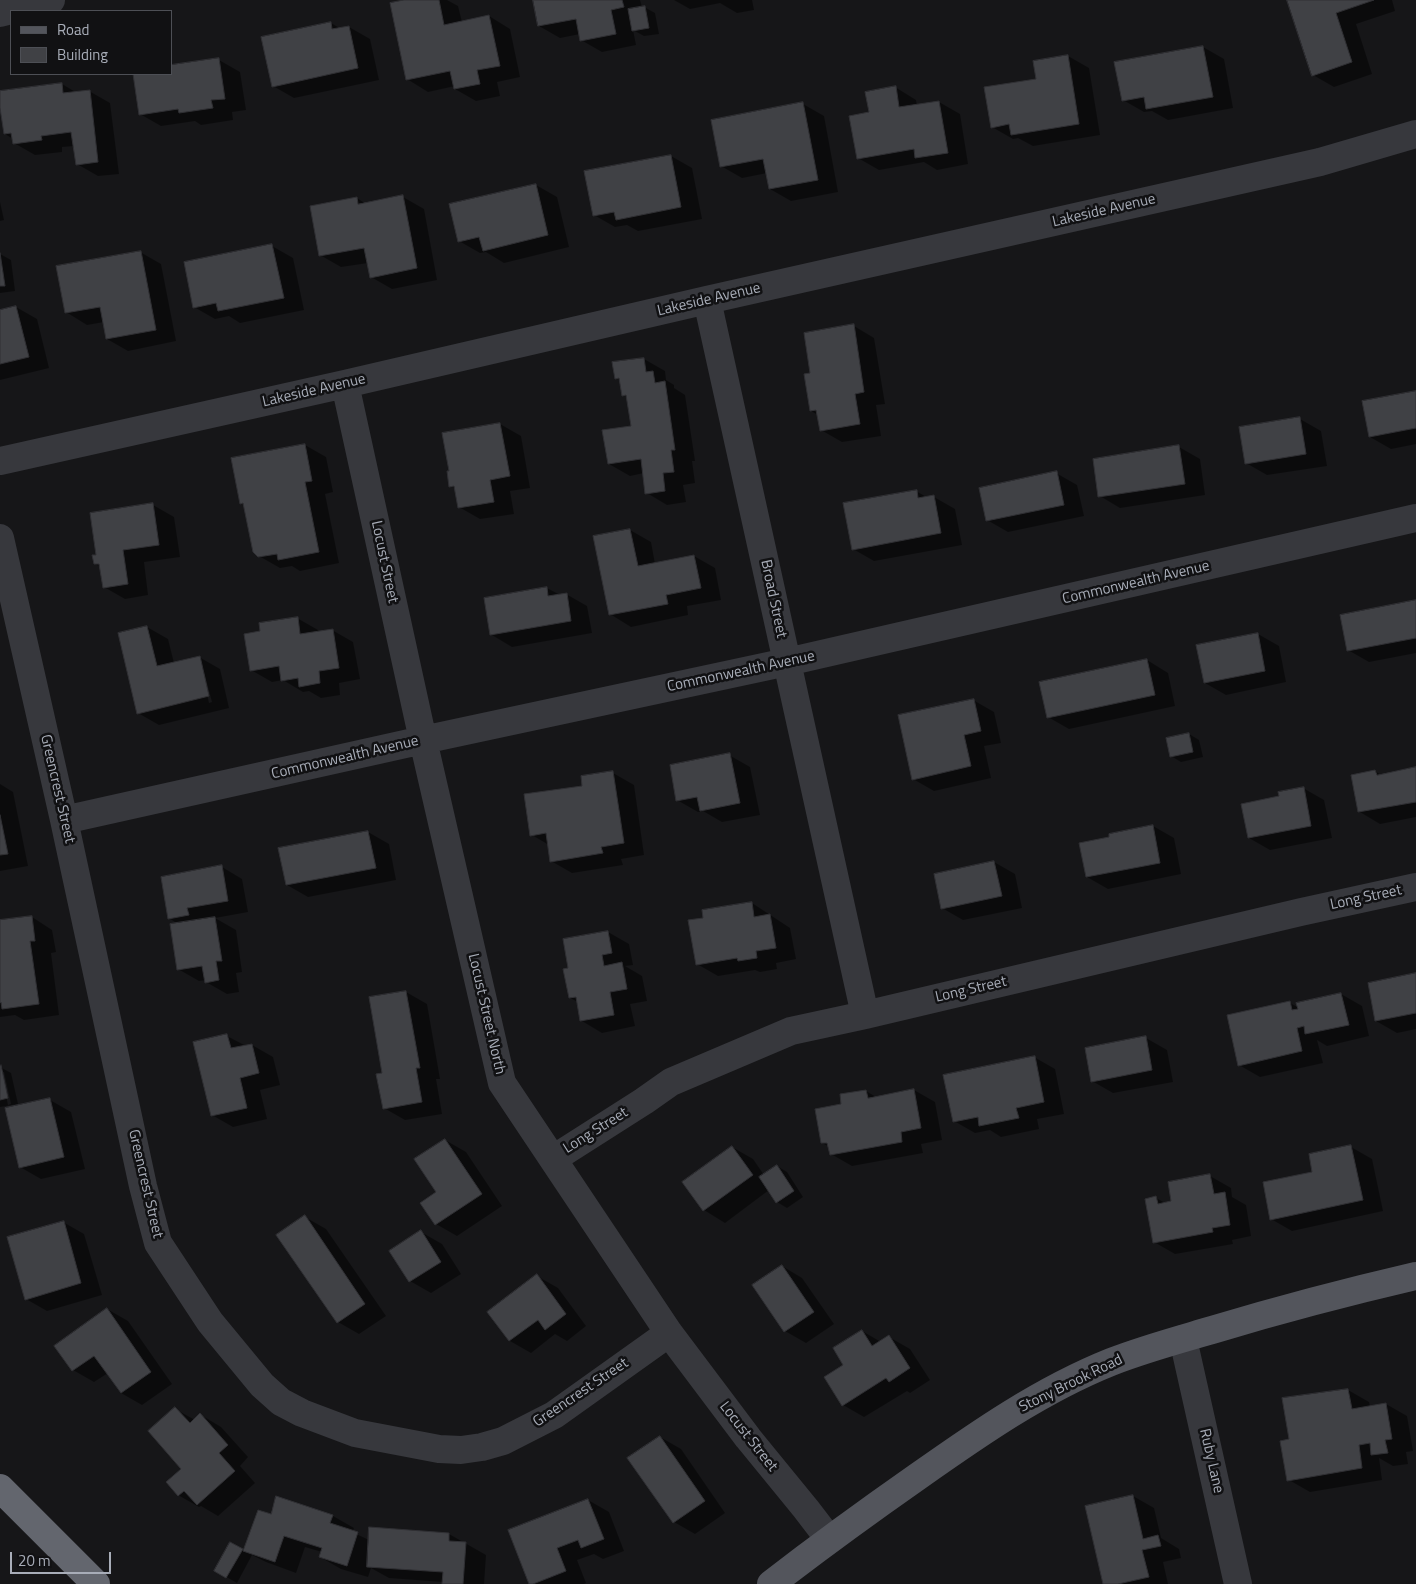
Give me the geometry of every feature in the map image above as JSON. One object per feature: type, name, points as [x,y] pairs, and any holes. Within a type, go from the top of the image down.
[{"type":"highway","points":[[0,1488],[96,1584]]},
{"type":"main road","name":"Stony Brook Road","points":[[771,1584],[954,1450],[1032,1401],[1111,1362],[1314,1301],[1416,1276]]},
{"type":"street","points":[[0,12],[51,0]]},
{"type":"street","name":"Lakeside Avenue","points":[[0,461],[1320,162],[1416,134]]},
{"type":"street","name":"Broad Street","points":[[707,300],[865,1014]]},
{"type":"street","name":"Locust Street","points":[[345,384],[423,740]]},
{"type":"street","name":"Commonwealth Avenue","points":[[64,820],[423,740],[787,662],[1416,518]]},
{"type":"street","name":"Greencrest Street","points":[[0,538],[64,820],[143,1186],[158,1243],[210,1322],[262,1385],[282,1402],[302,1414],[355,1433],[438,1449],[461,1450],[503,1442],[554,1415],[669,1333]]},
{"type":"street","name":"Locust Street North","points":[[423,740],[502,1082],[669,1333]]},
{"type":"street","name":"Long Street","points":[[553,1159],[672,1082],[791,1031],[1416,887]]},
{"type":"street","name":"Locust Street","points":[[669,1333],[748,1438],[830,1539]]},
{"type":"street","name":"Ruby Lane","points":[[1183,1339],[1238,1584]]},
{"type":"building","points":[[404,0],[439,0],[444,25],[489,15],[500,66],[477,70],[480,84],[454,89],[450,71],[406,80],[390,3]]},
{"type":"building","points":[[533,0],[622,0],[624,7],[611,10],[616,34],[580,41],[576,19],[538,26]]},
{"type":"building","points":[[1287,0],[1374,0],[1336,13],[1352,62],[1312,76]]},
{"type":"building","points":[[645,6],[649,28],[632,31],[628,9]]},
{"type":"building","points":[[331,22],[332,29],[349,26],[358,68],[272,87],[261,37]]},
{"type":"building","points":[[1203,46],[1213,97],[1146,109],[1144,97],[1122,101],[1114,62]]},
{"type":"building","points":[[1068,55],[1079,124],[1011,135],[1009,124],[991,128],[984,87],[1036,79],[1033,61]]},
{"type":"building","points":[[219,58],[225,99],[211,100],[213,108],[179,113],[178,109],[139,115],[133,75],[172,75],[172,65]]},
{"type":"building","points":[[62,83],[63,93],[90,90],[98,162],[76,165],[71,132],[41,136],[42,140],[13,144],[11,133],[4,134],[0,108],[0,91]]},
{"type":"building","points":[[896,86],[899,107],[939,101],[948,153],[915,158],[914,149],[857,159],[849,116],[869,112],[865,92]]},
{"type":"building","points":[[803,102],[818,180],[769,189],[763,159],[720,167],[711,120]]},
{"type":"building","points":[[671,155],[681,207],[616,220],[614,212],[593,216],[584,171]]},
{"type":"building","points":[[536,184],[548,235],[483,251],[479,237],[458,242],[449,204]]},
{"type":"building","points":[[403,195],[417,268],[370,278],[364,248],[319,256],[310,206],[357,197],[358,204]]},
{"type":"building","points":[[272,244],[284,298],[218,311],[216,303],[193,308],[184,262]]},
{"type":"building","points":[[141,251],[156,330],[106,339],[100,307],[65,313],[56,266]]},
{"type":"building","points":[[0,253],[5,286],[0,286]]},
{"type":"building","points":[[16,306],[29,357],[0,364],[0,310]]},
{"type":"building","points":[[854,324],[864,392],[855,394],[860,424],[820,431],[816,410],[810,411],[804,374],[810,373],[804,333]]},
{"type":"building","points":[[644,358],[646,372],[653,371],[655,383],[665,381],[675,450],[671,450],[674,472],[663,473],[665,491],[645,494],[641,459],[608,464],[602,430],[631,426],[626,395],[622,396],[619,378],[615,379],[612,362]]},
{"type":"building","points":[[1416,391],[1416,428],[1369,437],[1362,401]]},
{"type":"building","points":[[1300,417],[1306,454],[1245,464],[1239,427]]},
{"type":"building","points":[[500,423],[510,476],[490,480],[494,502],[458,508],[454,486],[449,487],[447,471],[449,471],[442,433]]},
{"type":"building","points":[[305,444],[312,481],[305,482],[319,552],[278,560],[277,554],[258,557],[253,552],[243,503],[240,504],[231,458]]},
{"type":"building","points":[[1179,445],[1185,484],[1098,497],[1093,459]]},
{"type":"building","points":[[1057,471],[1064,505],[986,521],[979,488]]},
{"type":"building","points":[[917,490],[918,498],[934,495],[941,533],[852,550],[843,503]]},
{"type":"building","points":[[153,503],[159,545],[123,550],[128,584],[103,588],[99,564],[94,564],[92,555],[96,555],[90,513]]},
{"type":"building","points":[[630,529],[638,566],[694,555],[701,588],[666,595],[668,604],[609,615],[593,536]]},
{"type":"building","points":[[547,587],[548,596],[567,593],[571,621],[490,635],[484,598]]},
{"type":"building","points":[[1416,600],[1416,638],[1347,651],[1340,615]]},
{"type":"building","points":[[298,617],[300,634],[333,629],[339,668],[319,671],[320,683],[299,687],[298,678],[281,681],[279,666],[250,671],[244,634],[260,631],[259,623]]},
{"type":"building","points":[[147,626],[157,666],[200,656],[209,696],[137,714],[118,633]]},
{"type":"building","points":[[1258,633],[1265,671],[1204,683],[1196,645]]},
{"type":"building","points":[[1147,659],[1155,695],[1047,718],[1039,682]]},
{"type":"building","points":[[974,699],[981,731],[964,735],[971,766],[912,780],[898,715]]},
{"type":"building","points":[[1189,733],[1193,752],[1170,757],[1166,738]]},
{"type":"building","points":[[730,753],[740,803],[700,811],[697,797],[676,801],[670,765]]},
{"type":"building","points":[[1416,767],[1416,802],[1358,812],[1351,775],[1375,770],[1377,775]]},
{"type":"building","points":[[613,771],[624,843],[601,847],[603,853],[550,862],[546,833],[530,836],[524,794],[582,786],[581,776]]},
{"type":"building","points":[[1304,787],[1311,826],[1248,838],[1241,804],[1279,796],[1278,792]]},
{"type":"building","points":[[0,815],[8,854],[0,855]]},
{"type":"building","points":[[1153,825],[1160,863],[1086,877],[1079,843],[1109,837],[1109,834]]},
{"type":"building","points":[[368,831],[376,868],[286,885],[278,848]]},
{"type":"building","points":[[994,861],[1002,896],[941,909],[934,874]]},
{"type":"building","points":[[222,865],[228,901],[187,908],[189,915],[168,919],[161,877]]},
{"type":"building","points":[[752,902],[754,917],[770,914],[776,948],[756,951],[757,958],[738,961],[737,958],[696,965],[688,920],[703,918],[702,910]]},
{"type":"building","points":[[32,916],[35,941],[30,941],[39,1004],[2,1009],[0,1003],[0,920]]},
{"type":"building","points":[[215,917],[222,961],[216,961],[219,980],[205,983],[202,966],[177,970],[170,924]]},
{"type":"building","points":[[608,931],[612,953],[602,955],[604,966],[622,962],[627,989],[610,992],[614,1015],[580,1021],[576,997],[569,998],[563,969],[568,968],[563,939]]},
{"type":"building","points":[[1416,973],[1416,1013],[1375,1021],[1368,983]]},
{"type":"building","points":[[406,991],[420,1068],[416,1068],[422,1102],[383,1109],[376,1074],[382,1073],[369,997]]},
{"type":"building","points":[[1341,993],[1349,1025],[1305,1034],[1304,1026],[1297,1028],[1302,1051],[1238,1066],[1227,1015],[1290,1001],[1292,1010],[1298,1009],[1296,1003]]},
{"type":"building","points":[[227,1034],[231,1048],[252,1044],[259,1073],[240,1078],[247,1108],[211,1116],[193,1042]]},
{"type":"building","points":[[1146,1036],[1152,1070],[1091,1082],[1085,1048]]},
{"type":"building","points":[[1035,1056],[1044,1102],[1016,1108],[1019,1118],[979,1126],[978,1117],[953,1122],[943,1075]]},
{"type":"building","points":[[0,1066],[8,1098],[0,1100]]},
{"type":"building","points":[[914,1089],[921,1128],[901,1132],[902,1142],[830,1155],[827,1143],[821,1143],[815,1109],[841,1104],[840,1094],[866,1090],[868,1098]]},
{"type":"building","points":[[50,1098],[64,1157],[19,1168],[5,1108]]},
{"type":"building","points":[[445,1139],[482,1194],[435,1225],[420,1203],[436,1192],[414,1159]]},
{"type":"building","points":[[1351,1145],[1363,1200],[1270,1220],[1263,1182],[1312,1172],[1309,1154]]},
{"type":"building","points":[[732,1146],[753,1175],[703,1211],[682,1182]]},
{"type":"building","points":[[777,1165],[794,1191],[776,1203],[759,1177]]},
{"type":"building","points":[[1210,1174],[1214,1194],[1225,1192],[1230,1225],[1212,1228],[1213,1232],[1153,1243],[1145,1199],[1156,1196],[1158,1204],[1171,1201],[1168,1182]]},
{"type":"building","points":[[305,1215],[365,1304],[337,1323],[276,1235]]},
{"type":"building","points":[[64,1221],[81,1283],[25,1300],[7,1237]]},
{"type":"building","points":[[421,1230],[441,1262],[409,1282],[389,1251]]},
{"type":"building","points":[[782,1265],[814,1312],[784,1332],[752,1285]]},
{"type":"building","points":[[537,1274],[566,1314],[545,1330],[538,1320],[509,1341],[487,1312]]},
{"type":"building","points":[[107,1308],[151,1372],[121,1393],[94,1356],[72,1371],[54,1346]]},
{"type":"building","points":[[862,1330],[872,1346],[889,1335],[910,1368],[889,1382],[886,1378],[842,1406],[824,1377],[843,1365],[833,1348]]},
{"type":"building","points":[[1348,1389],[1352,1409],[1386,1403],[1392,1439],[1385,1440],[1388,1453],[1371,1455],[1370,1443],[1359,1445],[1362,1468],[1287,1481],[1280,1441],[1289,1439],[1282,1398]]},
{"type":"building","points":[[175,1407],[190,1423],[200,1413],[228,1445],[219,1453],[235,1471],[197,1505],[184,1491],[178,1496],[166,1482],[181,1469],[148,1431]]},
{"type":"building","points":[[660,1436],[705,1501],[673,1523],[627,1458]]},
{"type":"building","points":[[1133,1495],[1143,1539],[1158,1535],[1161,1546],[1142,1550],[1149,1577],[1118,1584],[1103,1584],[1085,1506]]},
{"type":"building","points":[[276,1496],[333,1515],[330,1523],[358,1532],[347,1566],[319,1557],[322,1548],[284,1536],[275,1562],[243,1551],[258,1510],[271,1514]]},
{"type":"building","points":[[588,1499],[604,1539],[581,1548],[578,1540],[557,1548],[566,1571],[529,1584],[508,1530]]},
{"type":"building","points":[[369,1527],[449,1533],[449,1541],[466,1542],[463,1584],[442,1584],[443,1572],[367,1567]]},
{"type":"building","points":[[230,1542],[243,1549],[226,1578],[214,1571]]}]
